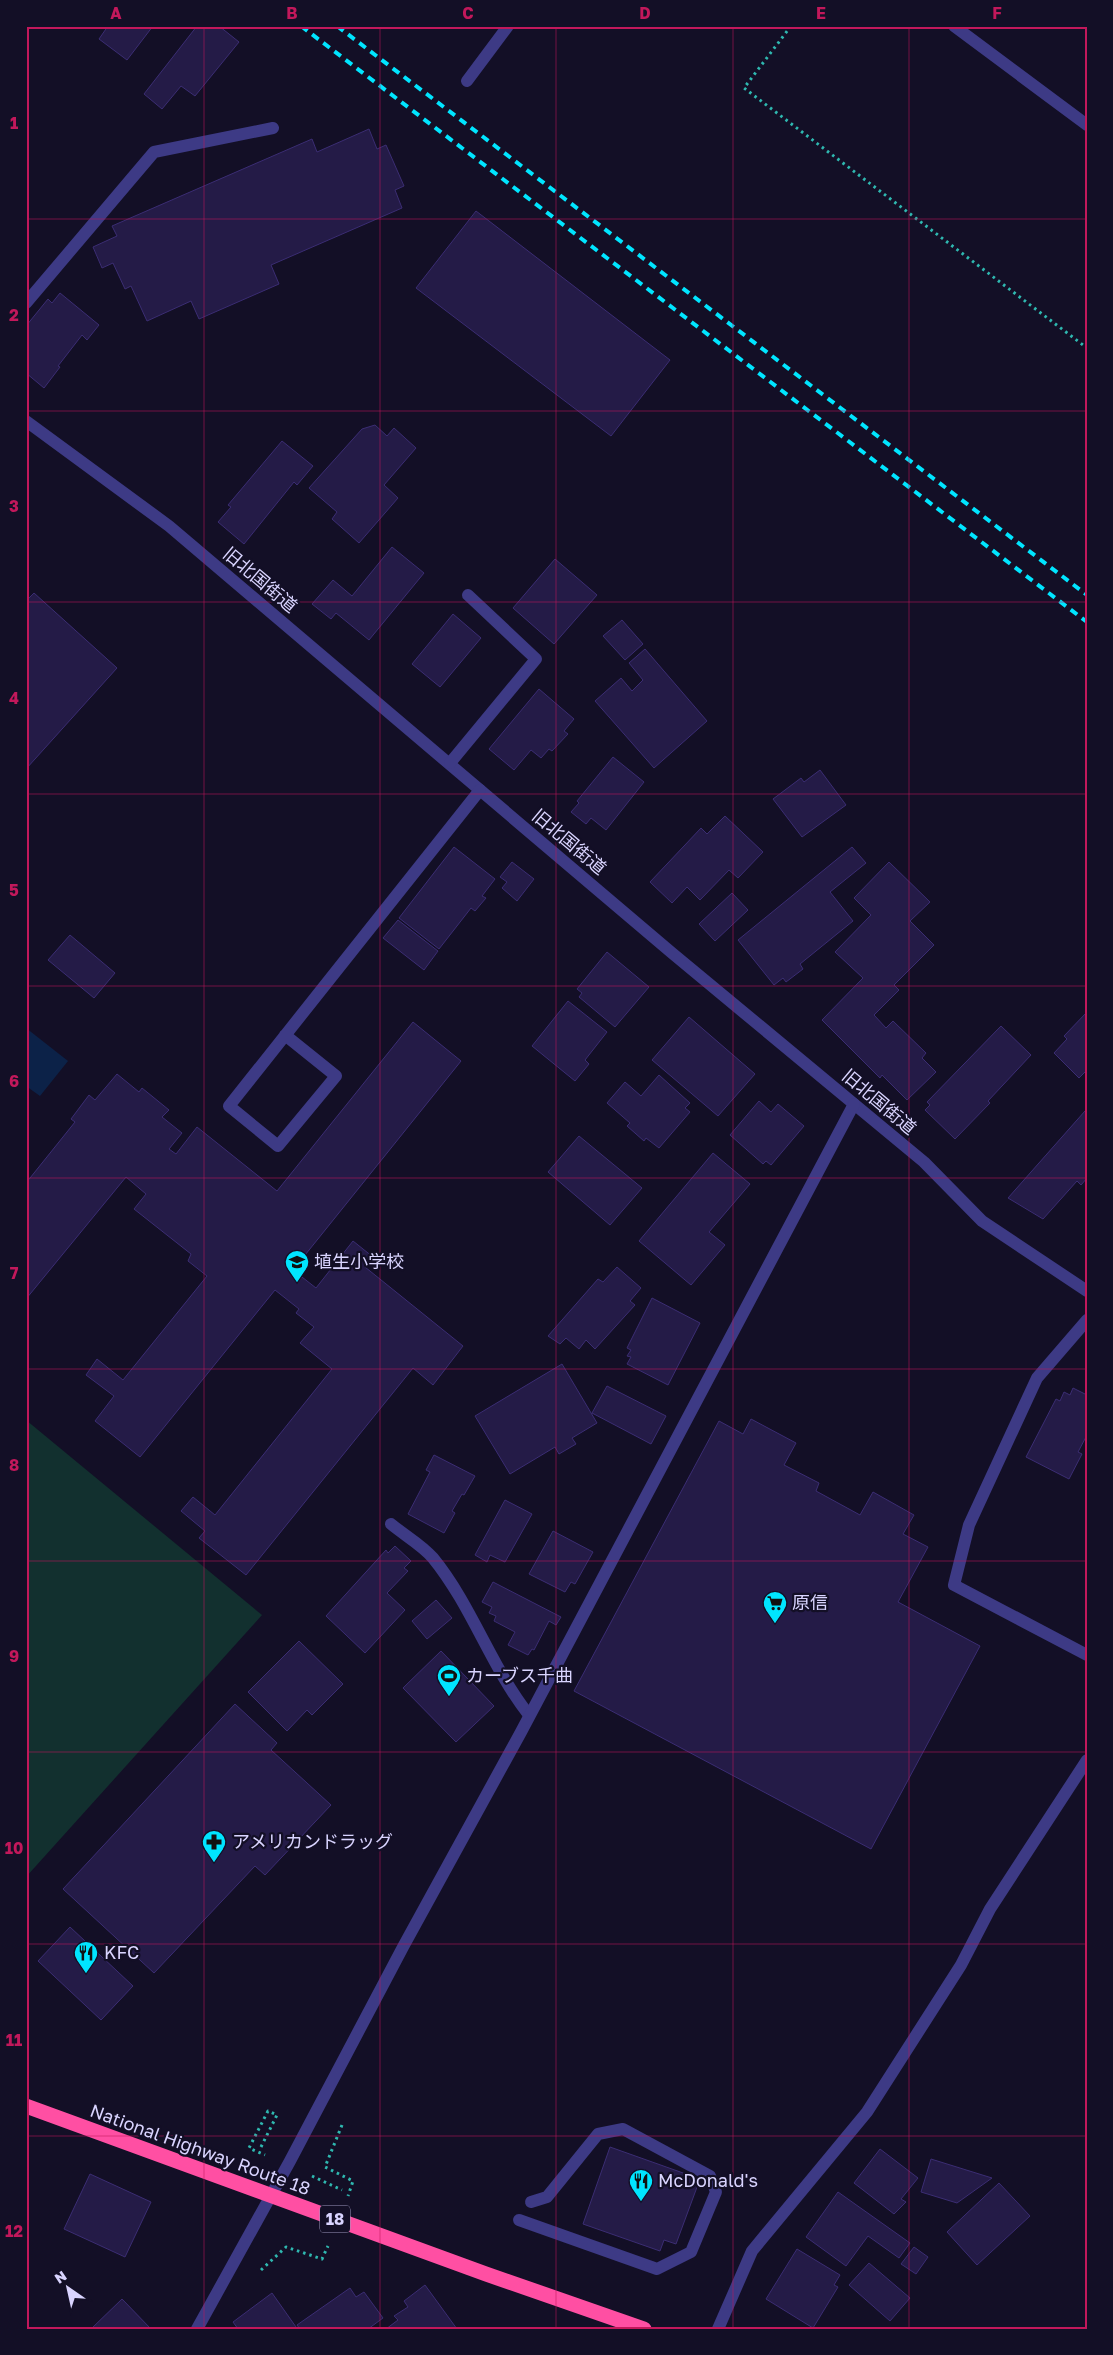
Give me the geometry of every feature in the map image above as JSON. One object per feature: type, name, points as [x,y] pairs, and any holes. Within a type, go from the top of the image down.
[{"type":"highway","name":"National Highway Route 18","points":[[26,2106],[271,2197],[644,2329]]},
{"type":"street","points":[[467,81],[508,26]]},
{"type":"street","points":[[954,26],[1087,125]]},
{"type":"street","points":[[26,303],[154,152],[273,128]]},
{"type":"street","name":"旧北国街道","points":[[26,421],[170,526],[480,790],[924,1162],[982,1221],[1087,1291]]},
{"type":"street","points":[[450,764],[536,659],[468,595]]},
{"type":"street","points":[[286,1036],[336,1076],[278,1146],[229,1106],[480,790]]},
{"type":"street","points":[[197,2329],[271,2197],[854,1104]]},
{"type":"street","points":[[1087,1320],[1037,1378],[969,1525],[954,1585],[1087,1655]]},
{"type":"street","points":[[391,1524],[432,1556],[468,1609],[515,1697],[529,1715]]},
{"type":"street","points":[[718,2329],[752,2251],[867,2112],[961,1965],[990,1909],[1087,1760]]},
{"type":"street","points":[[519,2220],[657,2269],[691,2252],[716,2192],[710,2176],[623,2129],[598,2134],[547,2197],[531,2202]]},
{"type":"path","points":[[791,26],[744,88],[1087,348]]},
{"type":"path","points":[[249,2148],[268,2111],[276,2115],[261,2147]]},
{"type":"path","points":[[342,2124],[324,2167],[354,2181]]},
{"type":"path","points":[[260,2270],[286,2247],[322,2259]]},
{"type":"green space","points":[[26,1420],[262,1615],[26,1877]]},
{"type":"water","points":[[26,1028],[68,1061],[40,1096],[26,1086]]},
{"type":"building","points":[[108,26],[153,26],[127,60],[99,39]]},
{"type":"building","points":[[197,26],[219,26],[239,42],[195,96],[181,86],[162,109],[144,94]]},
{"type":"building","points":[[369,129],[377,149],[386,145],[404,186],[395,190],[402,208],[271,265],[279,284],[199,319],[191,301],[147,321],[131,286],[125,289],[113,263],[102,268],[93,247],[117,236],[112,226],[312,139],[317,152]]},
{"type":"building","points":[[476,211],[670,360],[611,436],[416,288]]},
{"type":"building","points":[[60,293],[99,325],[87,340],[82,335],[44,388],[26,373],[26,326],[48,299],[52,303]]},
{"type":"building","points":[[375,425],[387,436],[394,428],[416,448],[384,485],[398,498],[359,543],[332,519],[337,512],[309,488],[362,429]]},
{"type":"building","points":[[282,441],[313,466],[297,485],[294,482],[244,544],[218,522],[231,507],[228,505]]},
{"type":"building","points":[[392,547],[424,573],[369,640],[336,613],[331,619],[312,604],[333,580],[352,596]]},
{"type":"building","points":[[555,559],[597,595],[554,644],[513,608]]},
{"type":"building","points":[[34,593],[117,668],[26,769],[26,601]]},
{"type":"building","points":[[453,614],[481,638],[440,687],[412,664]]},
{"type":"building","points":[[622,620],[643,644],[625,660],[603,636]]},
{"type":"building","points":[[645,649],[707,721],[654,768],[595,701],[621,678],[632,691],[643,680],[629,663]]},
{"type":"building","points":[[539,689],[574,719],[564,731],[568,734],[552,751],[549,749],[541,758],[531,750],[514,770],[489,749]]},
{"type":"building","points":[[613,757],[644,782],[606,830],[591,818],[586,824],[571,812],[579,803],[577,801]]},
{"type":"building","points":[[820,770],[846,805],[802,837],[773,799],[801,778],[804,782]]},
{"type":"building","points":[[725,816],[763,852],[738,878],[729,870],[700,900],[687,887],[672,903],[650,882],[701,828],[707,834]]},
{"type":"building","points":[[454,847],[495,879],[482,896],[486,898],[475,911],[471,908],[439,949],[399,918]]},
{"type":"building","points":[[852,847],[866,863],[830,892],[853,921],[800,964],[803,969],[786,982],[783,978],[774,985],[738,940]]},
{"type":"building","points":[[512,862],[534,879],[517,901],[502,888],[507,882],[500,877]]},
{"type":"building","points":[[889,862],[930,902],[910,921],[934,945],[894,985],[899,990],[874,1015],[886,1028],[893,1021],[926,1053],[922,1058],[936,1072],[907,1100],[882,1075],[880,1078],[822,1020],[863,978],[835,952],[871,915],[854,898]]},
{"type":"building","points":[[732,893],[748,910],[715,941],[699,924]]},
{"type":"building","points":[[398,920],[438,951],[424,970],[383,938]]},
{"type":"building","points":[[70,935],[115,973],[94,998],[48,960]]},
{"type":"building","points":[[607,952],[649,987],[615,1027],[579,997],[582,993],[577,989]]},
{"type":"building","points":[[568,1001],[607,1032],[585,1060],[589,1064],[575,1081],[532,1046]]},
{"type":"building","points":[[1087,1012],[1087,1070],[1079,1078],[1054,1053],[1067,1039],[1064,1036]]},
{"type":"building","points":[[689,1017],[755,1074],[718,1116],[652,1060]]},
{"type":"building","points":[[413,1022],[461,1061],[293,1270],[316,1288],[353,1241],[373,1257],[365,1267],[463,1346],[433,1385],[413,1368],[246,1575],[199,1538],[205,1531],[181,1511],[193,1497],[215,1515],[332,1369],[300,1343],[314,1327],[296,1313],[299,1309],[275,1290],[140,1457],[95,1421],[114,1396],[86,1375],[97,1359],[123,1380],[207,1276],[188,1261],[191,1254],[134,1209],[146,1194],[126,1177],[26,1299],[26,1183],[75,1122],[71,1119],[89,1095],[95,1100],[117,1074],[139,1092],[142,1088],[169,1110],[162,1117],[182,1133],[169,1149],[176,1154],[197,1127],[277,1191]]},
{"type":"building","points":[[1001,1026],[1031,1055],[988,1101],[990,1103],[955,1139],[925,1110],[930,1105],[927,1102]]},
{"type":"building","points":[[659,1075],[690,1103],[685,1108],[690,1112],[659,1148],[646,1138],[644,1141],[627,1126],[630,1123],[607,1103],[625,1082],[641,1096]]},
{"type":"building","points":[[759,1101],[771,1112],[778,1104],[804,1126],[771,1165],[766,1161],[763,1164],[730,1135]]},
{"type":"building","points":[[1085,1111],[1087,1112],[1087,1178],[1081,1185],[1077,1181],[1043,1219],[1008,1198]]},
{"type":"building","points":[[579,1136],[642,1188],[610,1225],[548,1172]]},
{"type":"building","points":[[713,1153],[750,1184],[709,1232],[725,1245],[691,1285],[639,1241]]},
{"type":"building","points":[[617,1267],[641,1288],[630,1301],[635,1305],[595,1349],[586,1340],[579,1349],[566,1338],[560,1344],[548,1336],[598,1279],[603,1282]]},
{"type":"building","points":[[652,1298],[700,1323],[668,1385],[627,1364],[631,1357],[627,1356],[631,1350],[627,1348]]},
{"type":"building","points":[[562,1364],[597,1423],[572,1438],[576,1444],[559,1454],[555,1447],[510,1474],[475,1416]]},
{"type":"building","points":[[607,1386],[666,1416],[651,1444],[592,1413]]},
{"type":"building","points":[[1073,1388],[1087,1395],[1087,1435],[1078,1452],[1082,1454],[1069,1479],[1026,1457],[1056,1399],[1060,1401],[1064,1392],[1070,1395]]},
{"type":"building","name":"原信","points":[[751,1419],[796,1443],[784,1465],[819,1483],[816,1491],[860,1515],[873,1492],[914,1515],[903,1534],[928,1547],[898,1602],[980,1646],[871,1849],[574,1691],[719,1421],[743,1434]]},
{"type":"building","points":[[434,1455],[475,1476],[452,1511],[455,1513],[444,1533],[408,1514],[430,1472],[426,1470]]},
{"type":"building","points":[[505,1500],[532,1514],[505,1562],[490,1555],[487,1562],[475,1555]]},
{"type":"building","points":[[553,1531],[593,1552],[575,1584],[571,1582],[565,1592],[529,1574]]},
{"type":"building","points":[[395,1546],[411,1561],[404,1568],[408,1571],[387,1593],[405,1610],[365,1653],[326,1616],[386,1550],[388,1553]]},
{"type":"building","points":[[493,1582],[561,1617],[556,1625],[549,1621],[534,1650],[532,1649],[528,1655],[508,1645],[515,1632],[494,1621],[496,1616],[489,1613],[492,1607],[482,1602]]},
{"type":"building","points":[[436,1600],[452,1618],[427,1639],[412,1621]]},
{"type":"building","points":[[299,1641],[343,1684],[312,1715],[307,1710],[287,1731],[248,1692]]},
{"type":"building","name":"カーブス千曲","points":[[441,1651],[494,1706],[456,1742],[403,1688]]},
{"type":"building","points":[[235,1704],[277,1743],[271,1750],[331,1805],[265,1875],[255,1866],[154,1973],[63,1889]]},
{"type":"building","name":"KFC","points":[[70,1927],[133,1986],[101,2020],[38,1961]]},
{"type":"building","name":"McDonald's","points":[[610,2147],[700,2179],[676,2244],[664,2240],[660,2251],[583,2224]]},
{"type":"building","points":[[880,2149],[918,2178],[901,2199],[906,2202],[894,2214],[854,2183]]},
{"type":"building","points":[[931,2159],[992,2178],[957,2203],[921,2192]]},
{"type":"building","points":[[90,2174],[151,2202],[125,2257],[64,2229]]},
{"type":"building","points":[[999,2183],[1030,2216],[977,2265],[947,2232]]},
{"type":"building","points":[[838,2192],[910,2243],[899,2258],[868,2236],[846,2266],[806,2237]]},
{"type":"building","points":[[914,2247],[928,2257],[916,2274],[901,2264]]},
{"type":"building","points":[[797,2249],[840,2275],[834,2285],[838,2287],[813,2328],[766,2299]]},
{"type":"building","points":[[869,2263],[910,2298],[890,2321],[849,2285]]},
{"type":"building","points":[[425,2285],[457,2329],[386,2329],[398,2320],[394,2316],[408,2307],[404,2301]]},
{"type":"building","points":[[350,2288],[356,2297],[364,2292],[383,2318],[368,2329],[300,2329],[297,2325]]},
{"type":"building","points":[[272,2293],[296,2327],[293,2329],[238,2329],[233,2322]]},
{"type":"building","points":[[122,2299],[151,2329],[91,2329]]},
{"type":"railway","points":[[301,26],[1087,622]]},
{"type":"railway","points":[[337,26],[1087,595]]},
{"type":"place","name":"埴生小学校","points":[[297,1283]]},
{"type":"place","name":"原信","points":[[775,1624]]},
{"type":"place","name":"カーブス千曲","points":[[449,1697]]},
{"type":"place","name":"アメリカンドラッグ","points":[[214,1863]]},
{"type":"place","name":"KFC","points":[[86,1974]]},
{"type":"place","name":"McDonald's","points":[[641,2202]]}]
